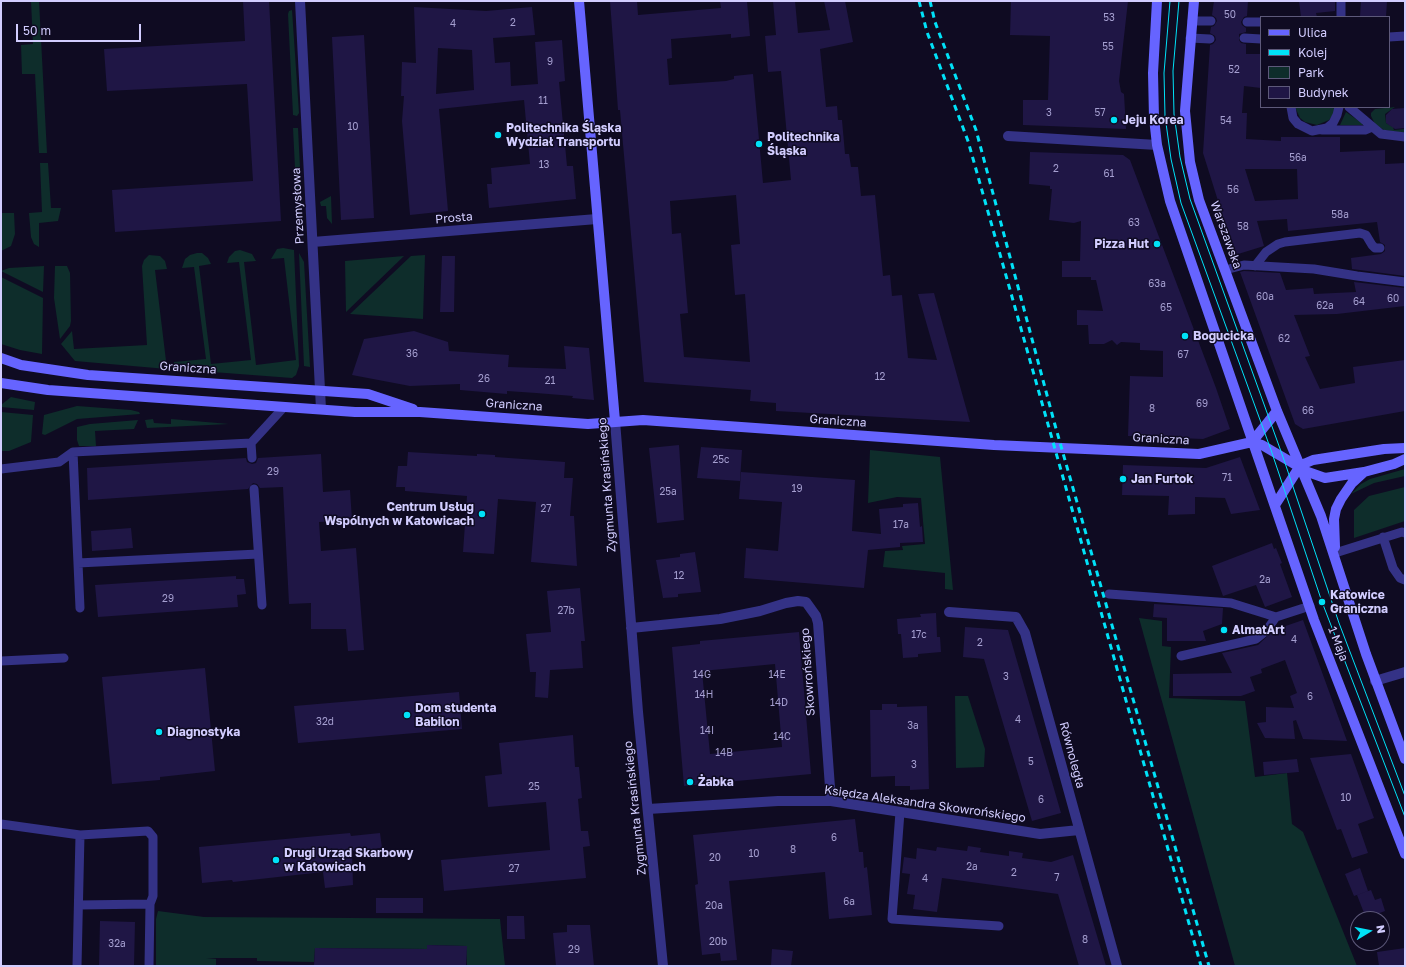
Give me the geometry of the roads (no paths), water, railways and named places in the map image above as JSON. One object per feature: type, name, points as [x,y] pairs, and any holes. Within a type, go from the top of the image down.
[{"type":"street","name":"Przemysłowa","points":[[300,1],[320,409]]},
{"type":"street","name":"Zygmunta Krasińskiego","points":[[579,1],[632,628],[663,966]]},
{"type":"street","points":[[1157,1],[1153,73],[1157,145],[1176,222],[1252,442]]},
{"type":"street","name":"Warszawska","points":[[1194,1],[1185,111],[1190,162],[1199,200],[1224,270],[1277,411],[1300,466]]},
{"type":"street","points":[[1008,136],[1157,145]]},
{"type":"street","name":"Prosta","points":[[313,242],[597,219]]},
{"type":"street","name":"Graniczna","points":[[1,358],[22,365],[88,376],[126,379],[168,379],[368,394],[420,412]]},
{"type":"street","name":"Graniczna","points":[[1,383],[54,391],[355,412],[420,412],[588,424],[643,420],[940,441],[1199,454],[1252,442]]},
{"type":"street","points":[[1252,442],[1277,411]]},
{"type":"street","points":[[1252,442],[1262,445],[1308,472],[1325,478],[1364,472],[1394,464],[1405,458]]},
{"type":"street","name":"1 Maja","points":[[1252,442],[1310,606],[1405,854]]},
{"type":"street","points":[[1275,505],[1300,466],[1313,460],[1384,449],[1405,448]]},
{"type":"street","name":"1 Maja","points":[[1300,466],[1321,516],[1375,681],[1405,759]]},
{"type":"street","points":[[1335,558],[1334,519],[1336,509],[1352,483],[1364,472]]},
{"type":"street","name":"Skowrońskiego","points":[[632,628],[720,619],[760,611],[786,603],[798,601],[806,602],[816,616],[818,623],[831,801]]},
{"type":"street","name":"Równoległa","points":[[949,612],[1016,617],[1025,633],[1117,966]]},
{"type":"street","points":[[1375,681],[1405,672]]},
{"type":"street","name":"Księdza Aleksandra Skowrońskiego","points":[[648,809],[778,801],[831,801],[1040,834],[1079,830]]},
{"type":"lane","points":[[1341,1],[1341,16]]},
{"type":"lane","points":[[1192,21],[1211,21]]},
{"type":"lane","points":[[1247,22],[1260,22]]},
{"type":"lane","points":[[1390,37],[1405,36]]},
{"type":"lane","points":[[1190,38],[1210,38]]},
{"type":"lane","points":[[1244,38],[1260,39]]},
{"type":"lane","points":[[1291,108],[1293,118],[1298,124],[1312,131],[1327,128],[1338,116],[1339,108]]},
{"type":"lane","points":[[1350,108],[1381,134],[1405,137]]},
{"type":"lane","points":[[1319,130],[1365,130],[1372,127]]},
{"type":"lane","points":[[1255,266],[1266,252],[1278,244],[1285,242],[1360,233],[1366,235],[1372,246],[1380,248]]},
{"type":"lane","points":[[1224,270],[1244,265],[1314,269],[1405,282]]},
{"type":"lane","points":[[1,469],[59,462],[73,452],[251,443],[284,407]]},
{"type":"lane","points":[[251,443],[252,458]]},
{"type":"lane","points":[[73,452],[80,608]]},
{"type":"lane","points":[[254,489],[262,605]]},
{"type":"lane","points":[[1335,558],[1383,538],[1402,532],[1405,533]]},
{"type":"lane","points":[[1383,538],[1393,568],[1400,578],[1405,580]]},
{"type":"lane","points":[[78,563],[258,554]]},
{"type":"lane","points":[[1110,594],[1231,603],[1276,617]]},
{"type":"lane","points":[[1182,656],[1256,639],[1266,630],[1276,617],[1310,606]]},
{"type":"lane","points":[[1,661],[64,658]]},
{"type":"lane","points":[[900,812],[892,919],[999,926]]},
{"type":"lane","points":[[1,824],[80,835],[148,831],[153,837],[153,896],[150,904],[149,966]]},
{"type":"lane","points":[[77,966],[80,835]]},
{"type":"lane","points":[[79,905],[150,904]]},
{"type":"tram line","points":[[1170,1],[1164,73],[1165,116],[1171,159],[1181,203],[1271,450],[1322,602],[1405,817]]},
{"type":"tram line","points":[[1179,1],[1173,71],[1174,114],[1180,157],[1190,199],[1283,457],[1339,623],[1405,796]]},
{"type":"railway","points":[[919,1],[927,32],[968,141],[1201,966]]},
{"type":"railway","points":[[930,1],[935,22],[976,130],[1055,425],[1209,966]]},
{"type":"place","name":"Jeju Korea","points":[[1114,120]]},
{"type":"place","name":"Politechnika Śląska Wydział Transportu","points":[[498,135]]},
{"type":"place","name":"Politechnika Śląska","points":[[759,144]]},
{"type":"place","name":"Pizza Hut","points":[[1157,244]]},
{"type":"place","name":"Bogucicka","points":[[1185,336]]},
{"type":"place","name":"Jan Furtok","points":[[1123,479]]},
{"type":"place","name":"Centrum Usług Wspólnych w Katowicach","points":[[482,514]]},
{"type":"place","name":"Katowice Graniczna","points":[[1322,602]]},
{"type":"place","name":"AlmatArt","points":[[1224,630]]},
{"type":"place","name":"Dom studenta Babilon","points":[[407,715]]},
{"type":"place","name":"Diagnostyka","points":[[159,732]]},
{"type":"place","name":"Żabka","points":[[690,782]]},
{"type":"place","name":"Drugi Urząd Skarbowy w Katowicach","points":[[276,860]]}]
